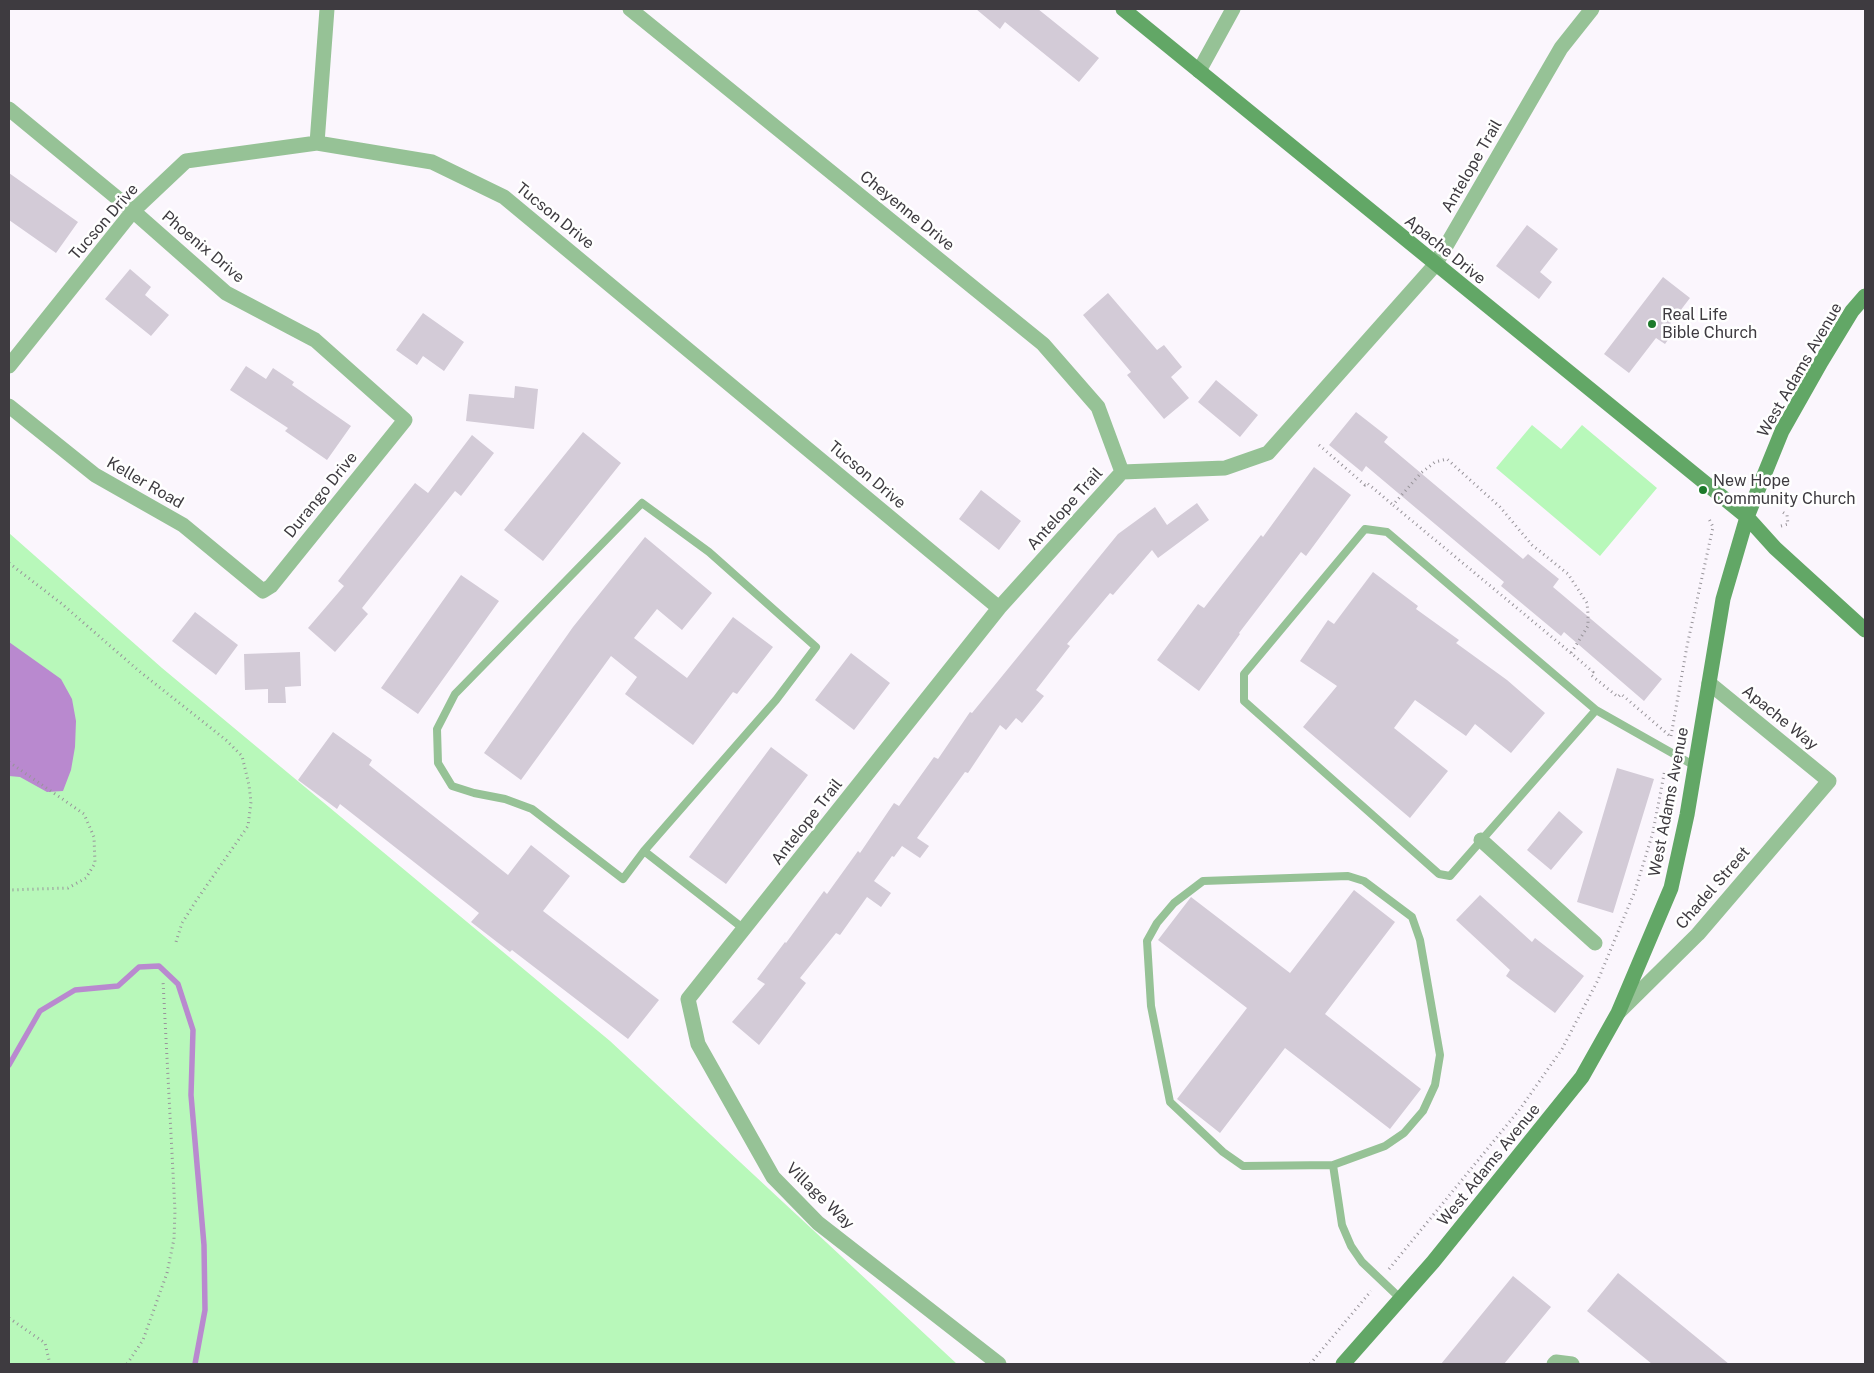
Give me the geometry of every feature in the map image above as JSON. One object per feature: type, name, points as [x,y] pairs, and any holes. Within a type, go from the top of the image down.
[{"type":"main road","name":"Apache Drive","points":[[1123,9],[1435,265],[1747,517],[1774,548],[1865,630]]},
{"type":"main road","name":"West Adams Avenue","points":[[1343,1364],[1401,1299],[1582,1077],[1618,1013],[1671,888],[1695,766],[1722,599],[1747,517],[1782,431],[1852,311],[1865,296]]},
{"type":"street","points":[[317,143],[327,9]]},
{"type":"street","name":"Cheyenne Drive","points":[[630,9],[1043,344],[1098,406],[1122,472]]},
{"type":"street","points":[[1199,71],[1233,9]]},
{"type":"street","name":"Antelope Trail","points":[[688,999],[999,608],[1122,472],[1225,468],[1268,453],[1435,265],[1561,48],[1592,9]]},
{"type":"street","name":"Phoenix Drive","points":[[9,109],[133,211],[226,293],[315,340],[405,420]]},
{"type":"street","name":"Tucson Drive","points":[[9,366],[133,211],[186,162],[317,143],[432,162],[504,197],[999,608]]},
{"type":"street","name":"Keller Road","points":[[9,406],[95,475],[183,525],[263,591]]},
{"type":"street","name":"Durango Drive","points":[[263,591],[271,586],[405,420]]},
{"type":"street","name":"Apache Way","points":[[1709,682],[1829,781]]},
{"type":"street","name":"Chadel Street","points":[[1618,1013],[1698,934],[1829,781]]},
{"type":"street","points":[[1481,840],[1595,942]]},
{"type":"street","name":"Village Way","points":[[688,999],[698,1044],[774,1178],[818,1223],[999,1364]]},
{"type":"street","points":[[1554,1364],[1556,1362],[1572,1364]]},
{"type":"lane","points":[[642,503],[708,552],[783,615],[816,646],[776,700],[644,851],[623,879],[532,809],[505,799],[474,793],[452,786],[438,763],[437,729],[455,694],[642,503]]},
{"type":"lane","points":[[1596,710],[1450,876],[1439,874],[1244,701],[1244,674],[1365,528],[1387,532],[1596,710],[1695,766]]},
{"type":"lane","points":[[644,851],[744,929]]},
{"type":"lane","points":[[1348,876],[1364,881],[1412,917],[1420,940],[1440,1055],[1435,1085],[1423,1111],[1404,1133],[1385,1146],[1333,1165],[1244,1166],[1223,1152],[1170,1102],[1152,1006],[1147,941],[1158,922],[1174,903],[1202,880],[1348,876]]},
{"type":"lane","points":[[1333,1165],[1342,1225],[1350,1246],[1362,1262],[1401,1299]]},
{"type":"path","points":[[1319,445],[1365,485],[1367,483],[1571,653],[1593,672],[1591,675],[1618,697],[1621,694],[1670,738],[1687,646],[1713,527],[1708,516]]},
{"type":"path","points":[[1393,505],[1421,473],[1435,462],[1447,459],[1500,507],[1532,545],[1568,574],[1587,603],[1588,626],[1571,653]]},
{"type":"path","points":[[1781,511],[1787,515],[1788,524],[1781,526]]},
{"type":"path","points":[[9,563],[62,604],[139,671],[226,740],[242,756],[250,793],[248,826],[182,923],[176,942]]},
{"type":"path","points":[[9,762],[84,814],[94,837],[95,863],[86,878],[68,888],[9,890]]},
{"type":"path","points":[[1389,1269],[1520,1109],[1562,1049],[1598,980],[1635,891],[1653,832],[1665,768]]},
{"type":"path","points":[[126,1364],[143,1340],[167,1274],[174,1240],[175,1211],[163,981]]},
{"type":"path","points":[[1310,1364],[1371,1291]]},
{"type":"path","points":[[9,1318],[45,1344],[50,1364]]},
{"type":"green space","points":[[1532,425],[1561,449],[1582,425],[1657,488],[1600,556],[1496,468]]},
{"type":"green space","points":[[9,533],[162,668],[610,1041],[957,1364],[9,1364]]},
{"type":"shaded area","points":[[9,642],[61,679],[72,699],[76,721],[75,747],[71,770],[63,791],[47,792],[20,777],[9,776]]},
{"type":"building","points":[[976,9],[1038,9],[1099,58],[1079,82],[1005,22],[1000,29]]},
{"type":"building","points":[[9,173],[78,222],[56,253],[9,220]]},
{"type":"building","points":[[1527,225],[1558,249],[1540,272],[1552,282],[1539,299],[1496,266]]},
{"type":"building","points":[[130,269],[151,287],[145,295],[169,315],[151,336],[105,299]]},
{"type":"building","points":[[1663,277],[1690,298],[1670,324],[1676,329],[1665,344],[1656,338],[1629,373],[1604,354]]},
{"type":"building","points":[[1108,293],[1157,350],[1164,345],[1182,367],[1171,377],[1189,398],[1164,419],[1127,375],[1131,372],[1083,315]]},
{"type":"building","points":[[423,313],[464,342],[444,371],[423,356],[417,365],[396,350]]},
{"type":"building","points":[[246,366],[266,379],[273,368],[294,382],[292,385],[351,426],[327,460],[285,431],[288,428],[230,390]]},
{"type":"building","points":[[1216,380],[1258,415],[1240,437],[1198,402]]},
{"type":"building","points":[[515,386],[538,389],[534,429],[466,421],[469,394],[514,398]]},
{"type":"building","points":[[1356,412],[1388,437],[1384,442],[1523,559],[1528,554],[1559,579],[1553,587],[1662,679],[1644,701],[1564,632],[1561,636],[1501,586],[1504,582],[1366,466],[1362,472],[1329,445]]},
{"type":"building","points":[[583,432],[621,463],[543,561],[504,530]]},
{"type":"building","points":[[472,435],[494,453],[461,496],[455,491],[362,608],[368,614],[335,652],[308,628],[344,586],[338,581],[415,483],[428,493]]},
{"type":"building","points":[[1314,467],[1351,495],[1306,556],[1301,552],[1239,633],[1199,691],[1157,660],[1198,604],[1204,608],[1261,535],[1263,537]]},
{"type":"building","points":[[981,490],[1021,521],[999,550],[959,519]]},
{"type":"building","points":[[1197,503],[1209,520],[1158,558],[1152,550],[1113,595],[1110,593],[1067,644],[1070,646],[1036,690],[1044,696],[1022,723],[1016,718],[1006,730],[1000,725],[968,773],[965,772],[917,838],[929,846],[920,858],[902,846],[894,857],[892,856],[874,881],[891,893],[881,907],[867,897],[840,935],[836,933],[800,978],[806,983],[759,1045],[732,1022],[765,984],[757,979],[824,891],[827,894],[858,851],[860,853],[894,803],[899,806],[934,757],[938,759],[970,712],[972,713],[1118,534],[1155,507],[1167,525]]},
{"type":"building","points":[[645,537],[712,593],[682,630],[657,609],[634,638],[687,678],[733,617],[773,647],[737,694],[733,692],[693,745],[625,694],[637,677],[611,656],[521,780],[484,753],[573,627]]},
{"type":"building","points":[[1373,572],[1418,606],[1416,609],[1459,640],[1456,643],[1507,680],[1545,713],[1511,753],[1475,724],[1466,736],[1415,700],[1394,728],[1448,771],[1410,818],[1303,727],[1337,686],[1300,661],[1328,620],[1334,624]]},
{"type":"building","points":[[461,575],[499,601],[418,714],[381,688]]},
{"type":"building","points":[[195,612],[238,645],[216,675],[172,641]]},
{"type":"building","points":[[300,652],[301,686],[285,687],[286,703],[268,703],[268,689],[245,690],[244,654]]},
{"type":"building","points":[[851,653],[890,683],[854,730],[815,700]]},
{"type":"building","points":[[333,732],[372,760],[369,765],[508,875],[531,845],[570,876],[543,911],[659,1000],[628,1039],[512,950],[510,952],[471,922],[479,913],[340,804],[337,809],[298,780]]},
{"type":"building","points":[[771,747],[808,775],[726,884],[689,857]]},
{"type":"building","points":[[1617,768],[1654,779],[1613,913],[1577,902]]},
{"type":"building","points":[[1559,811],[1583,832],[1551,870],[1527,850]]},
{"type":"building","points":[[1354,890],[1395,922],[1325,1014],[1421,1089],[1390,1129],[1285,1048],[1220,1133],[1177,1099],[1247,1008],[1158,940],[1191,897],[1290,973]]},
{"type":"building","points":[[1480,895],[1532,942],[1535,938],[1584,976],[1555,1013],[1506,976],[1510,970],[1456,920]]},
{"type":"building","points":[[1618,1273],[1729,1364],[1652,1364],[1587,1311]]},
{"type":"building","points":[[1513,1276],[1551,1307],[1504,1364],[1441,1364]]},
{"type":"waterway","points":[[9,1065],[40,1011],[75,990],[118,986],[139,967],[159,966],[178,984],[193,1030],[191,1095],[204,1245],[205,1310],[195,1364]]},
{"type":"place","name":"Real Life Bible Church","points":[[1652,324]]},
{"type":"place","name":"New Hope Community Church","points":[[1703,490]]}]
